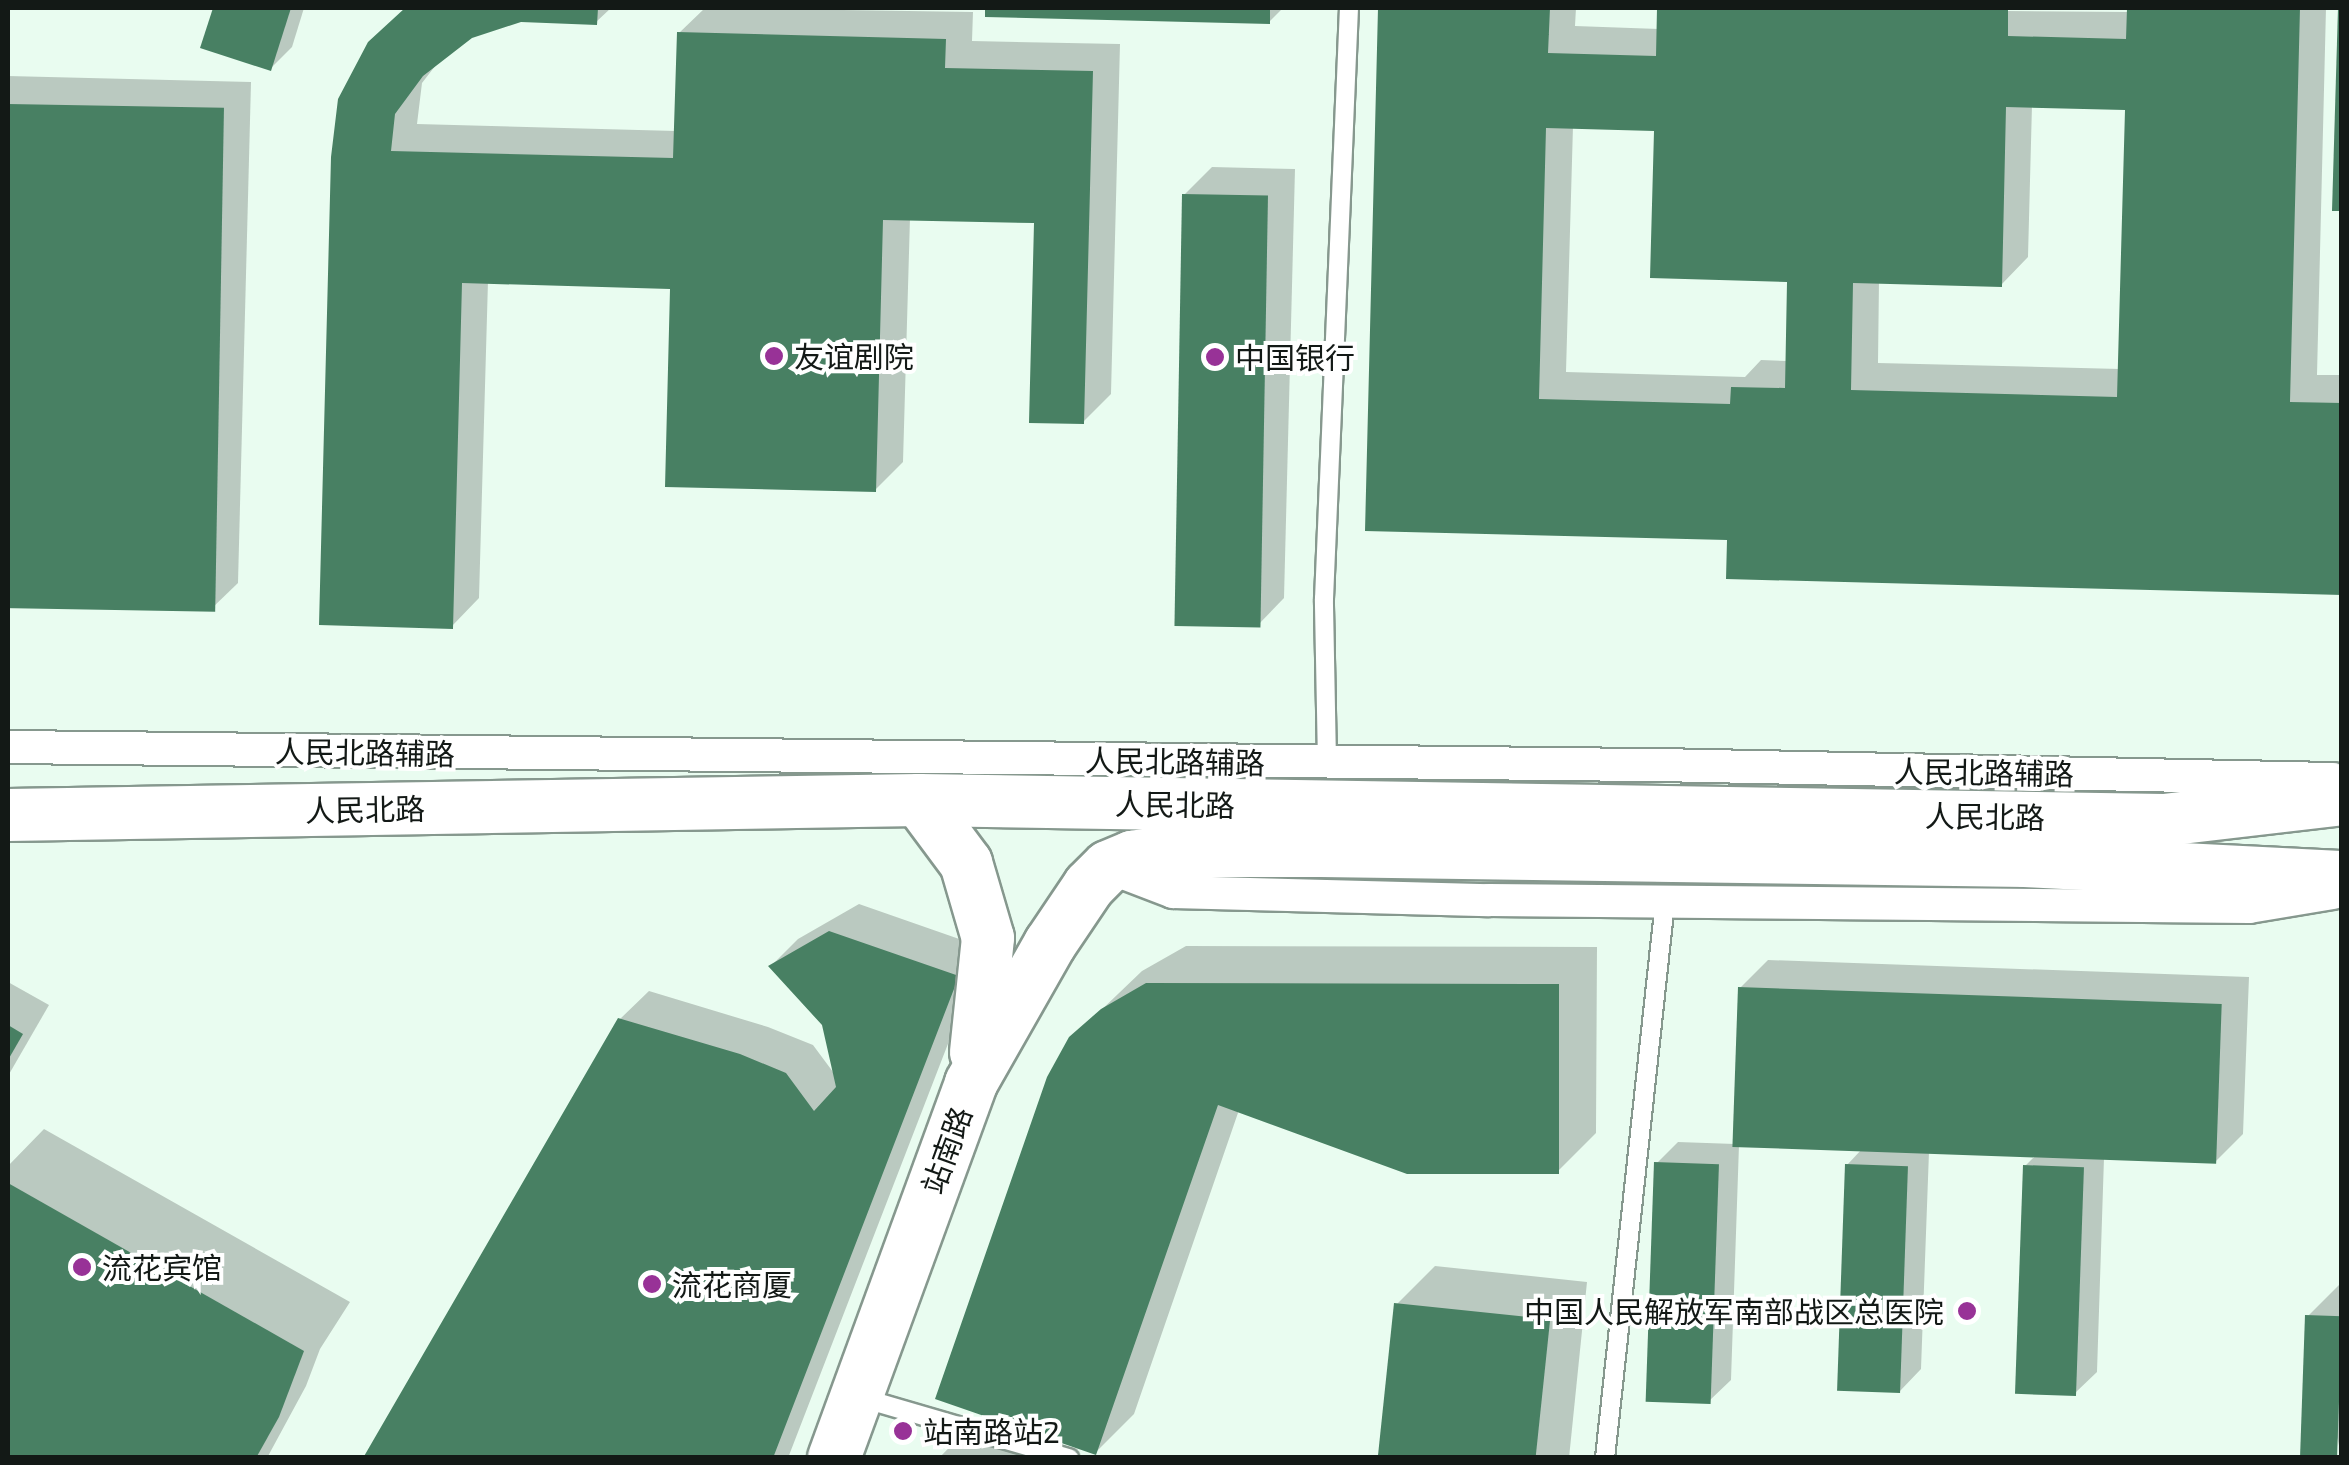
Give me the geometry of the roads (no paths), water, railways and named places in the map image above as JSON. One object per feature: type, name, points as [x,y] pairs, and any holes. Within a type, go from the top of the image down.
[{"type":"main road","name":"人民北路","points":[[8,815],[571,780],[919,800],[1327,785],[2164,820],[2342,799]]},
{"type":"main road","points":[[919,800],[966,863],[988,938],[971,1083]]},
{"type":"main road","name":"人民北路","points":[[1108,868],[1132,856],[1171,851],[1600,878],[2026,861],[2342,877]]},
{"type":"main road","name":"站南路","points":[[834,1458],[971,1083],[1050,944],[1090,886],[1108,868]]},
{"type":"street","name":"人民北路辅路","points":[[8,747],[571,780],[1327,785],[2342,780]]},
{"type":"street","points":[[1600,878],[1665,902],[2248,907],[2342,892]]},
{"type":"lane","points":[[1327,785],[1324,599],[1349,8]]},
{"type":"lane","points":[[1605,1458],[1665,902]]},
{"type":"lane","points":[[856,1397],[1068,1458]]},
{"type":"place","name":"友谊剧院","points":[[774,356]]},
{"type":"place","name":"中国银行","points":[[1215,357]]},
{"type":"place","name":"流花宾馆","points":[[82,1267]]},
{"type":"place","name":"流花商厦","points":[[652,1284]]},
{"type":"place","name":"中国人民解放军南部战区总医院","points":[[1967,1311]]},
{"type":"place","name":"站南路站2","points":[[903,1431]]}]
